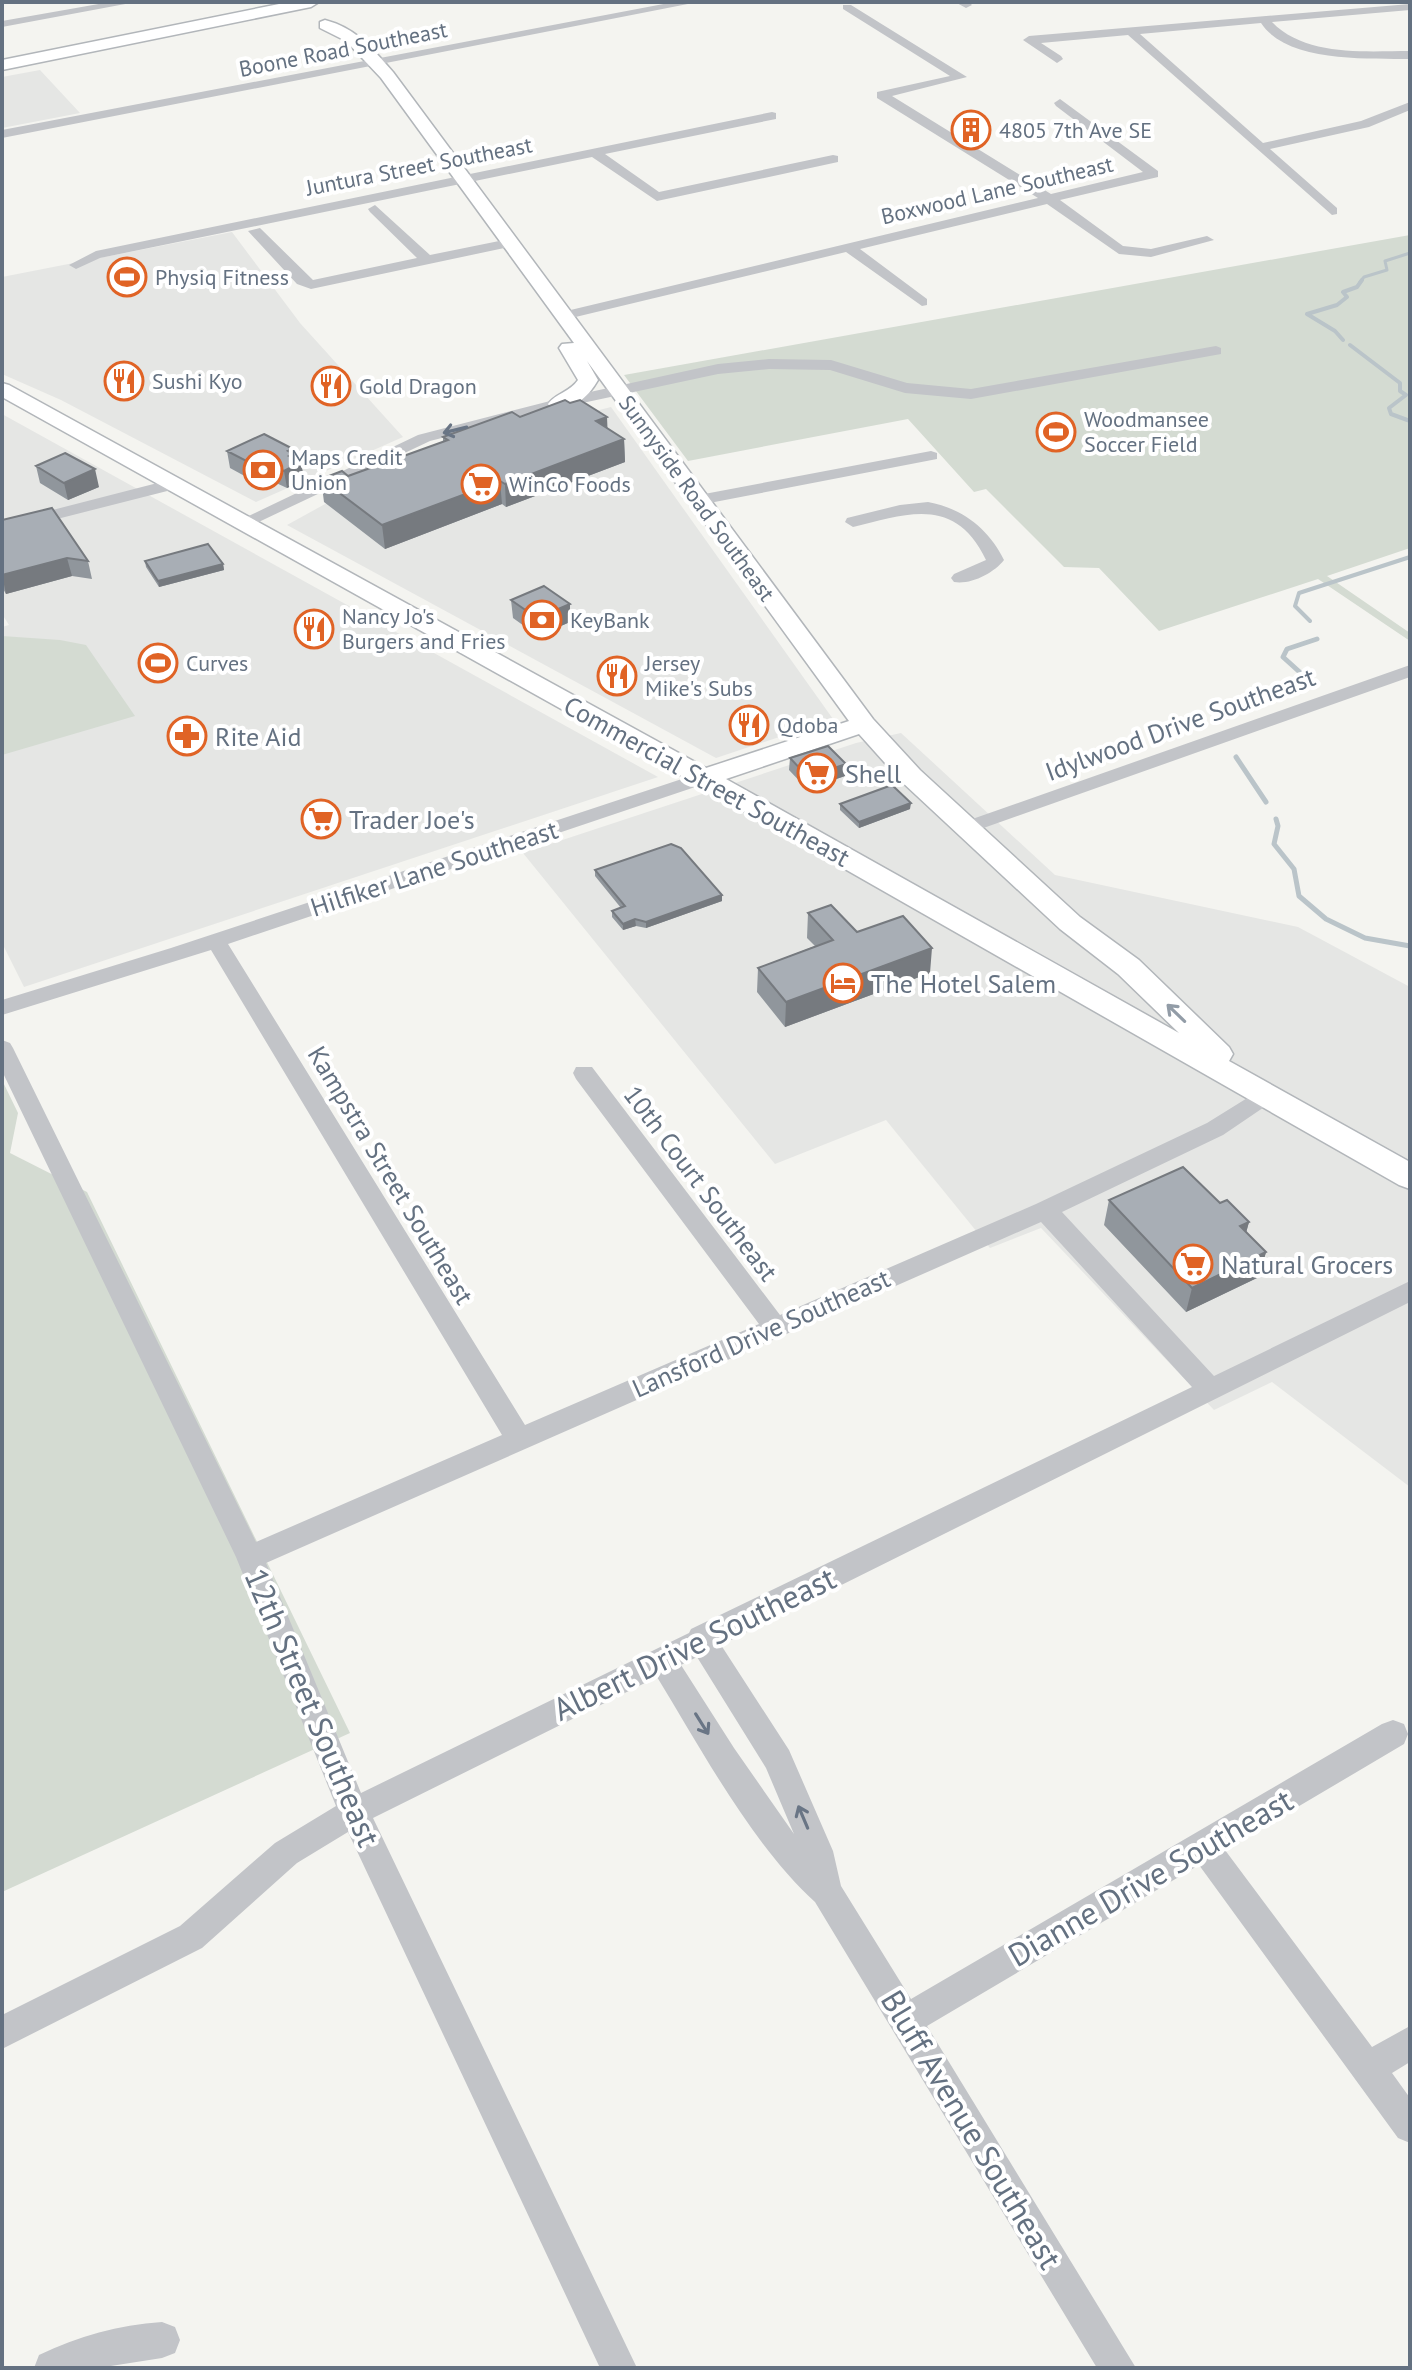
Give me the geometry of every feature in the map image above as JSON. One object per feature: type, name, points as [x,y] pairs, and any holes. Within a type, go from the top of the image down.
[{"type":"main road","name":"Sunnyside Road Southeast","points":[[299,3],[325,25],[324,28],[341,40],[357,44],[376,63],[864,724],[900,766],[1259,1091]]},
{"type":"main road","points":[[2,65],[299,3]]},
{"type":"main road","points":[[558,404],[581,392],[588,380],[581,364],[559,335],[563,316]]},
{"type":"main road","name":"Commercial Street Southeast","points":[[2,389],[703,778],[1410,1177]]},
{"type":"main road","name":"Hilfiker Lane Southeast","points":[[703,778],[864,724]]},
{"type":"street","points":[[2,24],[127,2]]},
{"type":"street","name":"Boone Road Southeast","points":[[2,134],[692,2]]},
{"type":"street","points":[[864,2],[847,7],[961,77],[881,95],[1051,200],[1084,227],[1129,253],[1151,253],[1207,240]]},
{"type":"street","points":[[1276,2],[1266,19],[1267,25],[1277,35],[1312,48],[1359,54],[1410,55]]},
{"type":"street","points":[[1057,59],[1029,40],[1410,7]]},
{"type":"street","points":[[1130,31],[1332,211]]},
{"type":"street","name":"Boxwood Lane Southeast","points":[[563,316],[1153,174],[1060,103]]},
{"type":"street","points":[[1263,147],[1365,124],[1410,106]]},
{"type":"street","name":"Juntura Street Southeast","points":[[76,265],[96,255],[772,116]]},
{"type":"street","points":[[596,154],[657,197],[678,195],[833,159]]},
{"type":"street","points":[[375,209],[428,261]]},
{"type":"street","points":[[255,231],[302,281],[311,285],[509,243]]},
{"type":"street","name":"Boxwood Lane Southeast","points":[[850,248],[922,302]]},
{"type":"street","points":[[242,523],[412,442],[558,404],[718,369],[791,364],[843,367],[905,388],[971,394],[1216,351]]},
{"type":"street","points":[[699,500],[931,456]]},
{"type":"street","points":[[2,528],[173,484]]},
{"type":"street","points":[[853,522],[930,507],[962,522],[991,548],[995,560],[989,567],[960,578]]},
{"type":"street","name":"Idylwood Drive Southeast","points":[[968,827],[1410,671]]},
{"type":"street","name":"Hilfiker Lane Southeast","points":[[2,1008],[216,941],[703,778]]},
{"type":"street","name":"Kampstra Street Southeast","points":[[216,941],[519,1439]]},
{"type":"street","name":"12th Street Southeast","points":[[2,1048],[250,1557],[354,1812],[619,2368]]},
{"type":"street","name":"10th Court Southeast","points":[[584,1073],[775,1327]]},
{"type":"street","name":"Lansford Drive Southeast","points":[[250,1557],[1045,1210],[1215,1129],[1259,1091]]},
{"type":"street","points":[[1045,1210],[1211,1390]]},
{"type":"street","name":"Albert Drive Southeast","points":[[2,2032],[191,1937],[286,1853],[354,1812],[701,1638],[1410,1291]]},
{"type":"street","name":"Bluff Avenue Southeast","points":[[701,1638],[778,1760],[817,1851],[826,1891]]},
{"type":"street","name":"Bluff Avenue Southeast","points":[[661,1658],[723,1758],[799,1867],[826,1891],[1118,2368]]},
{"type":"street","name":"Dianne Drive Southeast","points":[[906,2020],[1393,1734]]},
{"type":"street","points":[[1204,1847],[1410,2126]]},
{"type":"street","points":[[1368,2069],[1410,2043]]},
{"type":"street","points":[[52,2368],[85,2351],[116,2343],[162,2340]]},
{"type":"shaded area","points":[[40,70],[80,113],[2,128],[2,77]]},
{"type":"shaded area","points":[[232,232],[300,323],[403,437],[256,502],[61,400],[2,374],[2,277]]},
{"type":"shaded area","points":[[1410,235],[1410,548],[1327,576],[1410,633],[1410,641],[1318,579],[1159,631],[1099,568],[1064,567],[986,489],[974,492],[908,419],[688,461],[624,375]]},
{"type":"shaded area","points":[[611,407],[833,719],[716,758],[287,525],[405,460]]},
{"type":"shaded area","points":[[2,414],[658,777],[24,987],[2,943],[2,627],[9,625],[2,614]]},
{"type":"shaded area","points":[[2,636],[86,645],[135,716],[2,755]]},
{"type":"shaded area","points":[[901,733],[1055,875],[1298,927],[1410,987],[1410,1487],[1272,1382],[1214,1410],[1041,1228],[990,1248],[886,1120],[775,1164],[523,853],[856,743]]},
{"type":"shaded area","points":[[2,1080],[18,1113],[10,1153],[87,1192],[350,1733],[2,1892]]},
{"type":"building","points":[[565,400],[570,403],[580,400],[607,417],[596,421],[624,439],[505,484],[500,481],[382,525],[321,479],[342,471],[348,476],[448,440],[443,437],[512,412],[520,417]]},
{"type":"building","points":[[264,434],[293,449],[288,451],[293,454],[289,456],[301,462],[284,471],[272,464],[256,466],[227,451]]},
{"type":"building","points":[[65,453],[95,469],[64,483],[36,466]]},
{"type":"building","points":[[52,508],[88,561],[67,558],[2,575],[2,520]]},
{"type":"building","points":[[208,544],[223,564],[158,581],[145,561]]},
{"type":"building","points":[[544,586],[570,604],[537,618],[511,600]]},
{"type":"building","points":[[828,746],[846,764],[808,777],[790,758]]},
{"type":"building","name":"Shell","points":[[892,785],[911,803],[859,822],[840,804]]},
{"type":"building","points":[[671,844],[681,848],[722,895],[646,922],[635,919],[623,924],[612,911],[625,906],[595,870]]},
{"type":"building","points":[[831,905],[857,932],[903,916],[932,948],[786,1002],[758,968],[833,940],[808,913]]},
{"type":"building","name":"Natural Grocers","points":[[1183,1167],[1220,1203],[1227,1200],[1249,1222],[1240,1226],[1266,1252],[1192,1288],[1109,1200]]},
{"type":"waterway","points":[[1360,282],[1364,277],[1387,270],[1385,261],[1410,253]]},
{"type":"waterway","points":[[1343,340],[1335,331],[1307,314],[1337,305],[1347,297],[1343,292],[1357,287],[1362,280]]},
{"type":"waterway","points":[[1350,345],[1400,383],[1400,391],[1406,395],[1389,408],[1391,414],[1410,421]]},
{"type":"waterway","points":[[1310,621],[1295,606],[1299,593],[1410,557]]},
{"type":"waterway","points":[[1314,685],[1283,657],[1287,649],[1317,639]]},
{"type":"waterway","points":[[1236,757],[1266,802]]},
{"type":"waterway","points":[[1276,819],[1278,826],[1274,844],[1294,869],[1299,896],[1326,919],[1365,938],[1410,946]]},
{"type":"place","name":"4805 7th Ave SE","points":[[971,130]]},
{"type":"place","name":"Physiq Fitness","points":[[127,277]]},
{"type":"place","name":"Sushi Kyo","points":[[124,381]]},
{"type":"place","name":"Gold Dragon","points":[[331,386]]},
{"type":"place","name":"Woodmansee Soccer Field","points":[[1056,432]]},
{"type":"place","name":"Maps Credit Union","points":[[263,470]]},
{"type":"place","name":"WinCo Foods","points":[[481,484]]},
{"type":"place","name":"KeyBank","points":[[542,620]]},
{"type":"place","name":"Nancy Jo's Burgers and Fries","points":[[314,629]]},
{"type":"place","name":"Curves","points":[[158,663]]},
{"type":"place","name":"Jersey Mike's Subs","points":[[617,676]]},
{"type":"place","name":"Qdoba","points":[[749,725]]},
{"type":"place","name":"Rite Aid","points":[[187,736]]},
{"type":"place","name":"Shell","points":[[817,773]]},
{"type":"place","name":"Trader Joe's","points":[[321,819]]},
{"type":"place","name":"The Hotel Salem","points":[[843,983]]},
{"type":"place","name":"Natural Grocers","points":[[1193,1264]]}]
